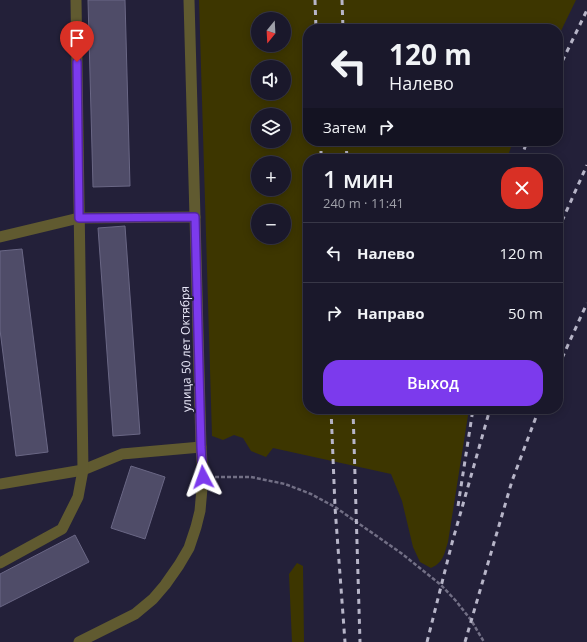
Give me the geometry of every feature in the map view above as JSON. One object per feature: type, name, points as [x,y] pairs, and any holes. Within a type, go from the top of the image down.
[{"type":"street","points":[[0,563],[62,528],[78,497],[82,470],[76,0]]},
{"type":"street","name":"улица 50 лет Октября","points":[[79,642],[135,614],[153,599],[165,585],[189,548],[200,511],[203,477],[189,0]]},
{"type":"street","points":[[0,238],[79,218],[195,217]]},
{"type":"street","points":[[0,484],[82,470],[122,454],[201,447]]},
{"type":"path","points":[[203,477],[251,477],[286,484],[311,494],[335,507],[401,553],[441,586],[456,601],[471,620],[484,642]]},
{"type":"shaded area","points":[[199,0],[576,0],[563,27],[563,24],[303,24],[303,146],[511,146],[509,154],[303,154],[303,414],[468,414],[448,542],[439,563],[431,568],[420,562],[413,547],[402,501],[391,474],[273,448],[266,457],[251,451],[243,438],[234,435],[223,440],[212,436]]},
{"type":"shaded area","points":[[297,563],[303,566],[304,642],[292,642],[289,574]]},
{"type":"building","points":[[88,0],[125,0],[130,186],[93,187]]},
{"type":"building","points":[[125,226],[140,434],[113,436],[98,228]]},
{"type":"building","points":[[22,249],[48,452],[16,456],[0,330],[0,251]]},
{"type":"building","points":[[131,466],[165,477],[145,539],[111,528]]},
{"type":"building","points":[[75,535],[89,562],[0,607],[0,574]]},
{"type":"railway","points":[[315,0],[316,24]]},
{"type":"railway","points":[[342,0],[343,24]]},
{"type":"railway","points":[[563,60],[587,10]]},
{"type":"railway","points":[[321,146],[321,154]]},
{"type":"railway","points":[[346,146],[347,154]]},
{"type":"railway","points":[[523,154],[525,146]]},
{"type":"railway","points":[[563,219],[587,165]]},
{"type":"railway","points":[[563,356],[587,303]]},
{"type":"railway","points":[[331,414],[335,507],[345,642]]},
{"type":"railway","points":[[353,414],[360,642]]},
{"type":"railway","points":[[458,506],[472,414]]},
{"type":"railway","points":[[427,642],[452,543],[489,414]]},
{"type":"railway","points":[[465,642],[512,481],[537,414]]},
{"type":"route","points":[[77,62],[79,218],[195,217],[203,477]]}]
